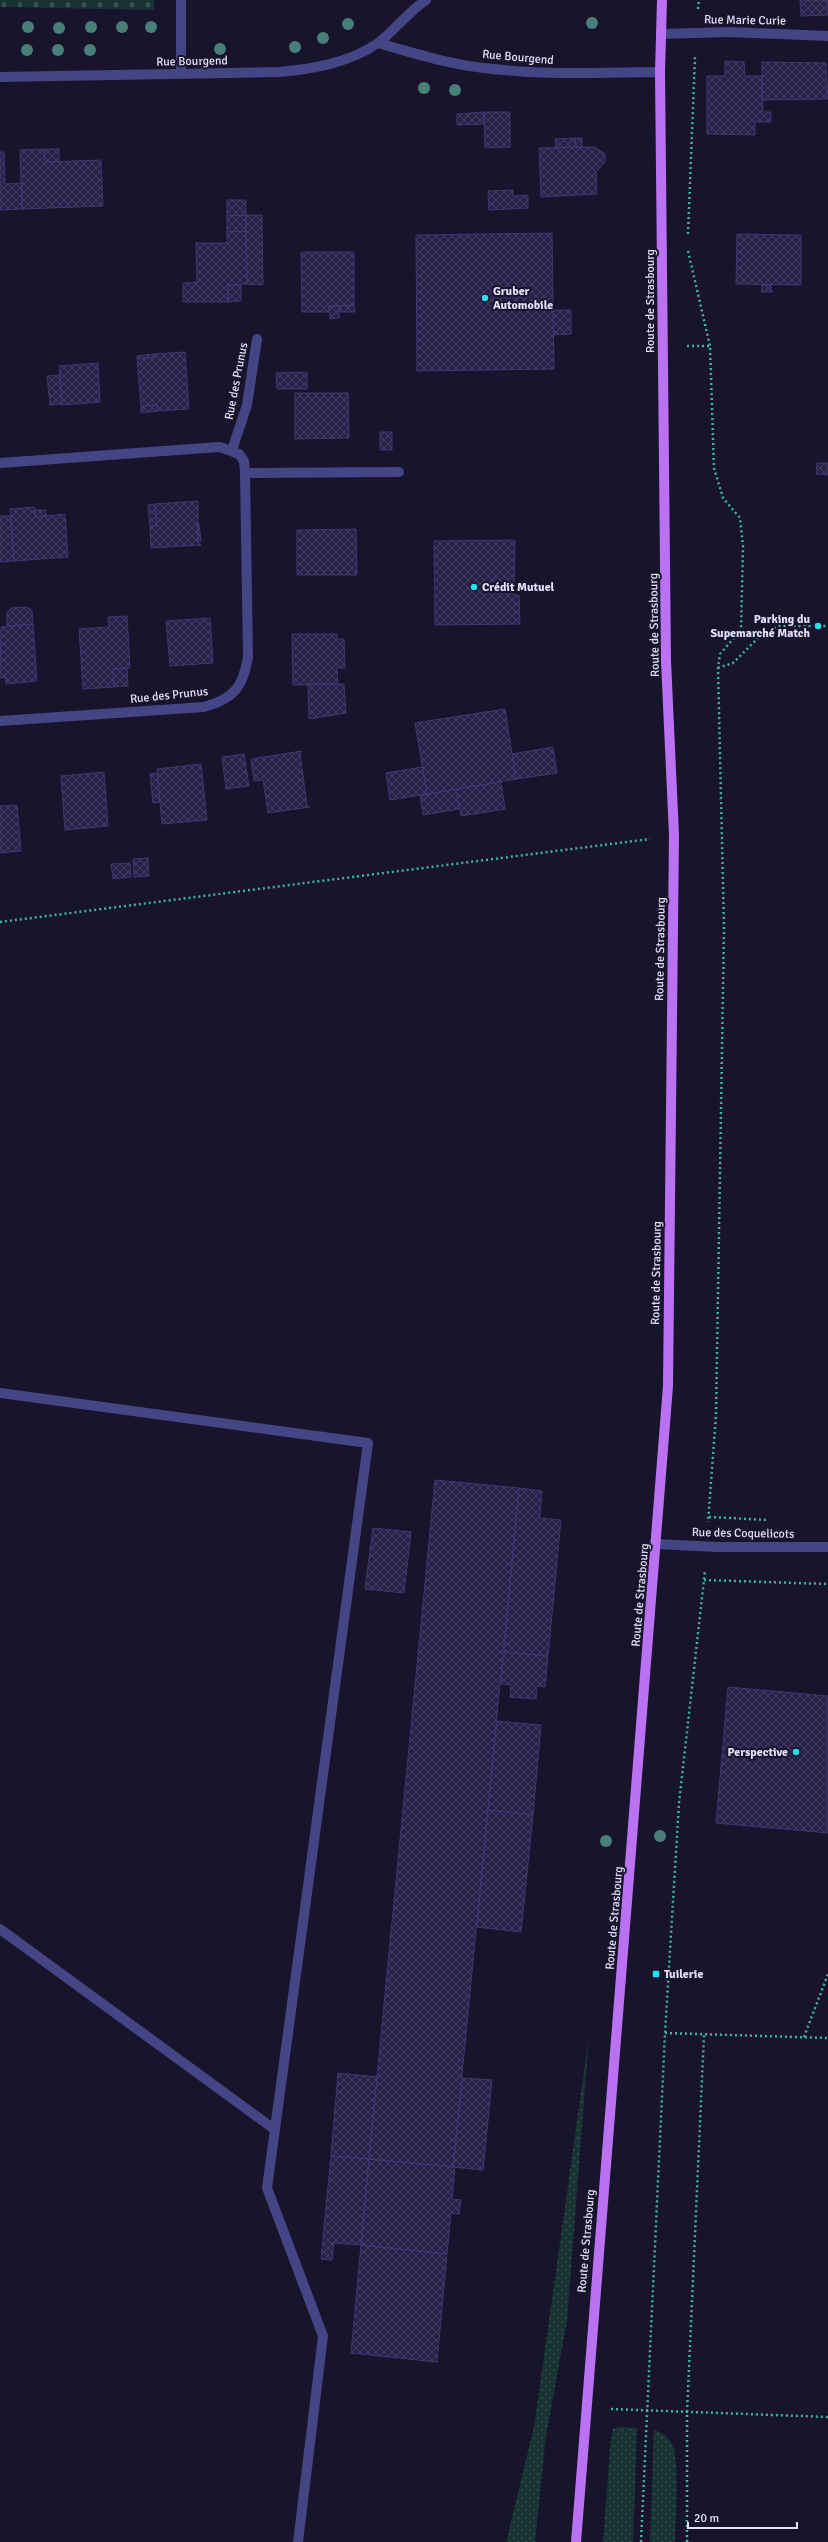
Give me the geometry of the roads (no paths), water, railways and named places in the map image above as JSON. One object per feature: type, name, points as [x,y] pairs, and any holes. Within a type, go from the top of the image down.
[{"type":"main road","name":"Route de Strasbourg","points":[[576,2542],[585,2406],[618,2025],[657,1544],[668,1386],[674,836],[666,661],[662,346],[664,311],[660,72],[662,0]]},
{"type":"street","points":[[181,0],[181,74]]},
{"type":"street","name":"Rue Bourgend","points":[[0,77],[279,72],[313,69],[344,59],[378,43],[412,10],[426,0]]},
{"type":"street","name":"Rue Marie Curie","points":[[662,34],[696,32],[828,36]]},
{"type":"street","name":"Rue Bourgend","points":[[378,43],[430,58],[483,68],[558,73],[660,72]]},
{"type":"street","name":"Rue des Prunus","points":[[0,721],[204,707],[220,702],[232,695],[246,672],[248,657],[245,473],[244,461],[239,454],[232,450],[247,405],[257,339]]},
{"type":"street","points":[[0,464],[206,448],[232,450]]},
{"type":"street","points":[[245,473],[399,472]]},
{"type":"street","points":[[0,1393],[368,1443],[267,2188],[323,2336],[298,2542]]},
{"type":"street","name":"Rue des Coquelicots","points":[[657,1544],[717,1547],[828,1547]]},
{"type":"street","points":[[0,1929],[274,2129]]},
{"type":"place","name":"Gruber Automobile","points":[[485,298]]},
{"type":"place","name":"Crédit Mutuel","points":[[474,587]]},
{"type":"place","name":"Parking du Supemarché Match","points":[[818,626]]},
{"type":"place","name":"Perspective","points":[[796,1752]]},
{"type":"place","name":"Tuilerie","points":[[656,1974]]}]
